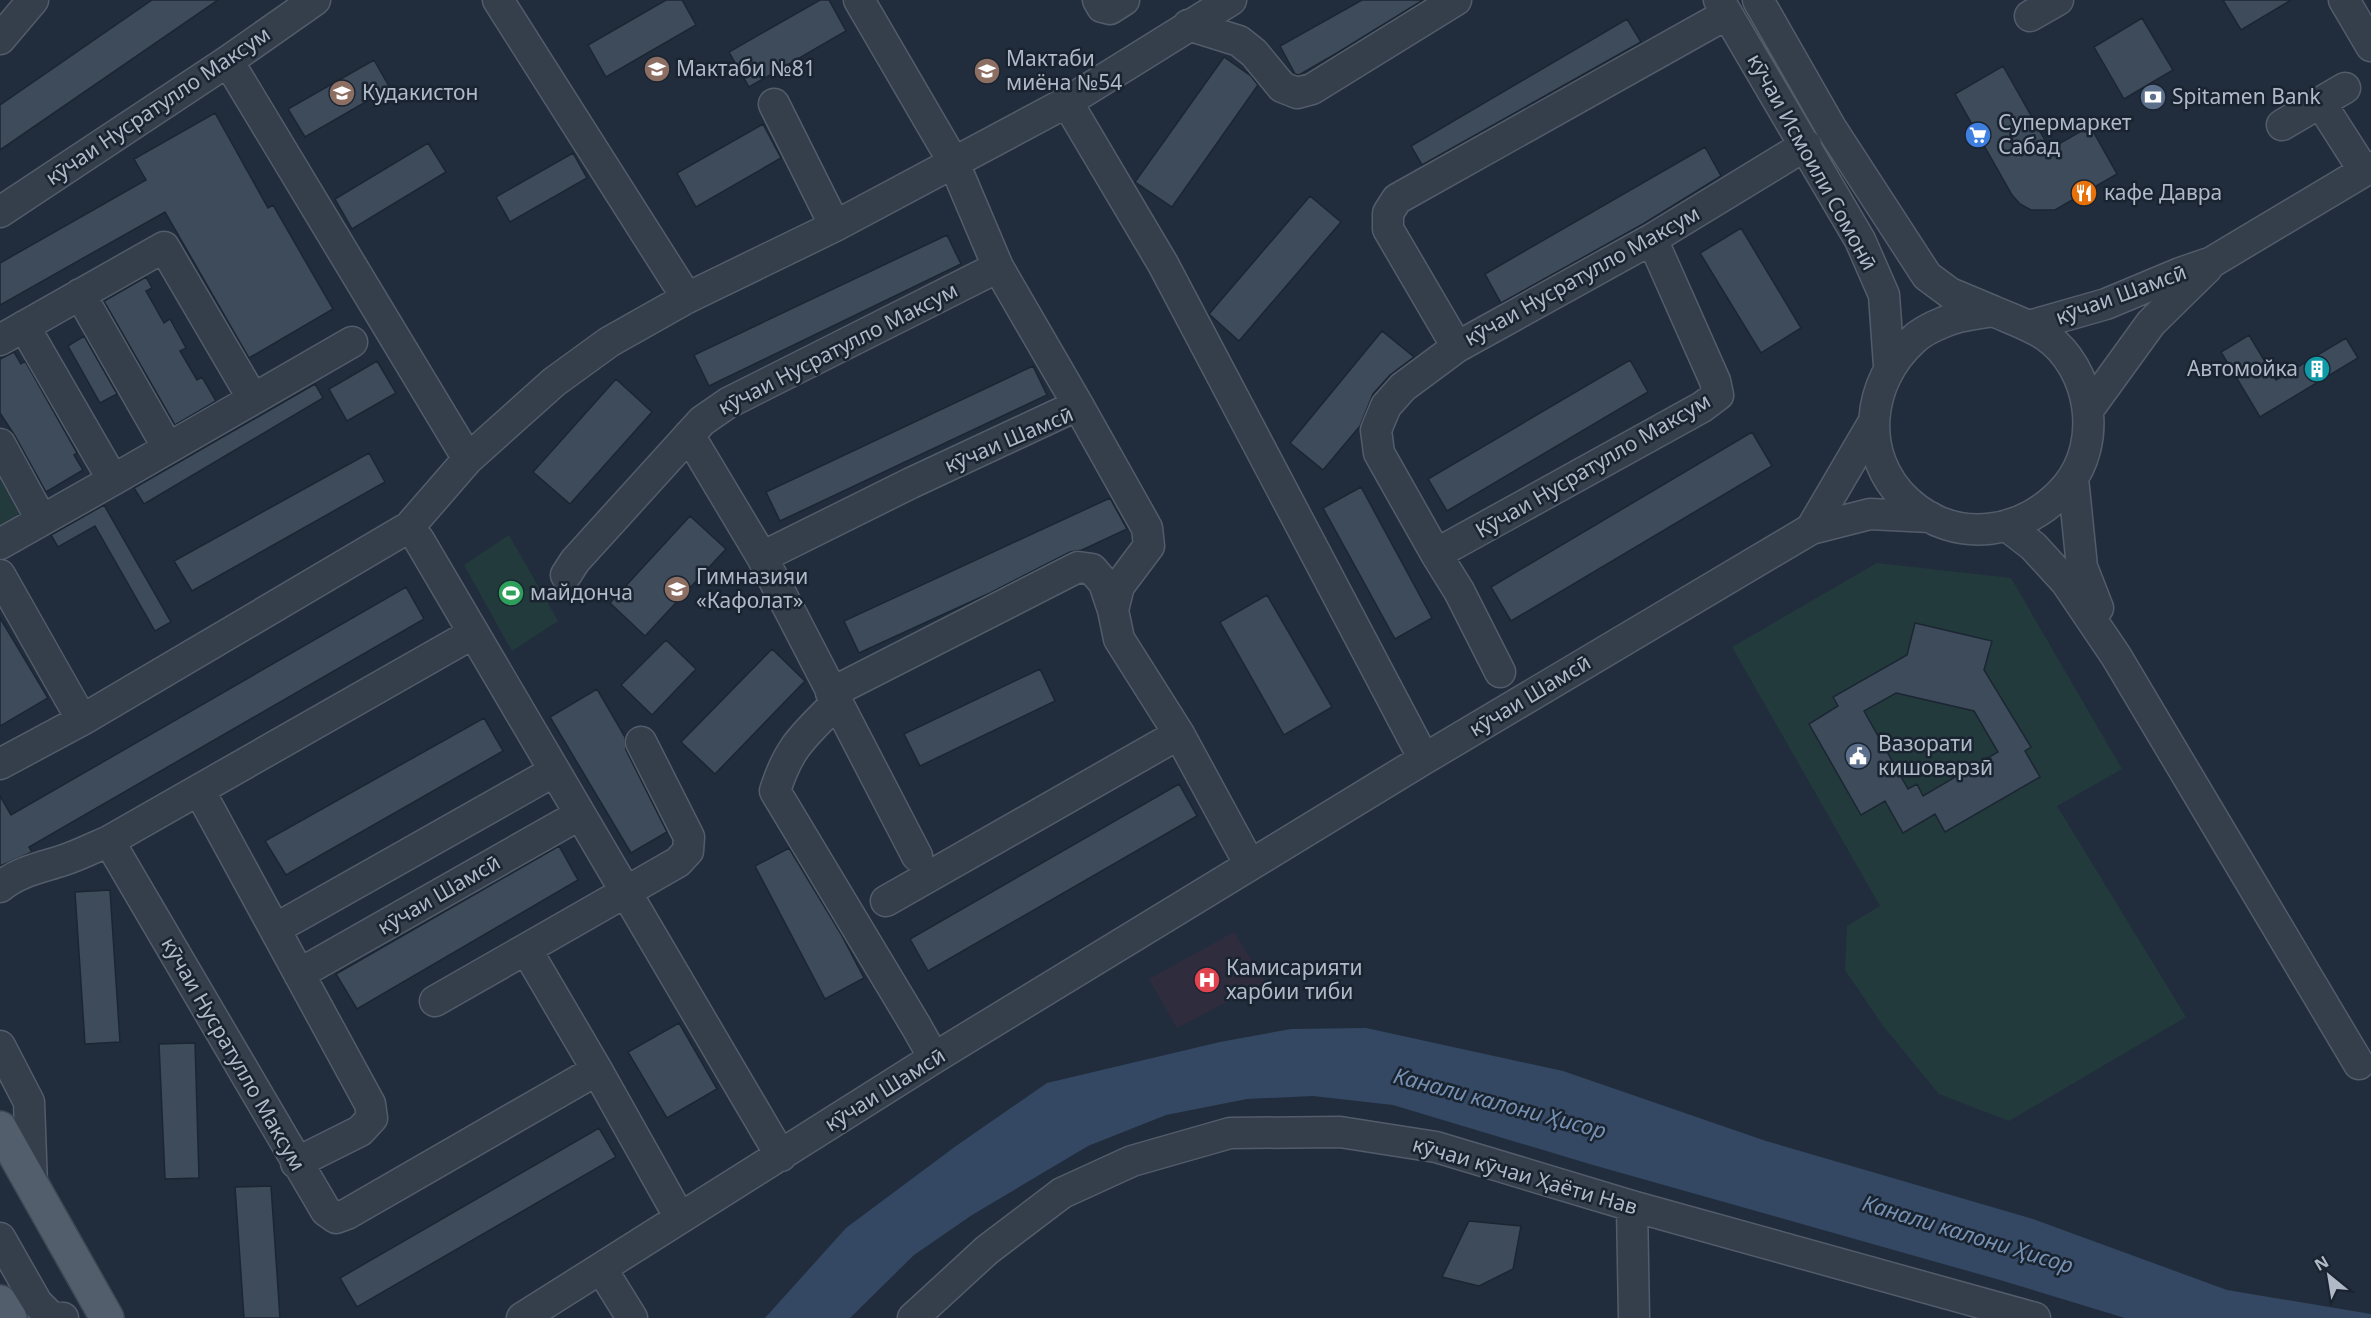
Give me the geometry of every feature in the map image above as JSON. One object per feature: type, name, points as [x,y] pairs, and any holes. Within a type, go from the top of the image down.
[{"type":"main road","points":[[0,1128],[32,1185],[97,1316]]},
{"type":"main road","points":[[0,1302],[10,1318]]},
{"type":"street","points":[[0,39],[33,0]]},
{"type":"street","name":"кӯчаи Нусратулло Максум","points":[[0,212],[228,61],[315,0]]},
{"type":"street","points":[[498,0],[687,298]]},
{"type":"street","points":[[859,0],[954,163],[998,267],[1078,405]]},
{"type":"street","points":[[1098,0],[1102,7],[1110,9],[1124,0]]},
{"type":"street","points":[[0,764],[82,720],[409,527],[468,459],[554,382],[609,342],[687,298],[835,226],[1067,102],[1231,0]]},
{"type":"street","points":[[1188,25],[1239,42],[1254,53],[1282,87],[1297,93],[1312,89],[1456,0]]},
{"type":"street","name":"кӯчаи Исмоили Сомонӣ","points":[[1758,0],[1831,128],[1927,276],[1950,293],[1993,311]]},
{"type":"street","points":[[2030,16],[2058,0]]},
{"type":"street","points":[[2344,0],[2371,46]]},
{"type":"street","name":"кӯчаи Нусратулло Максум","points":[[1723,7],[1397,199],[1388,213],[1388,229],[1457,346],[1652,239],[1806,145]]},
{"type":"street","name":"кӯчаи Исмоили Сомонӣ","points":[[1723,7],[1860,240],[1884,295],[1889,366]]},
{"type":"street","points":[[228,61],[468,459]]},
{"type":"street","points":[[2282,125],[2333,95],[2367,169]]},
{"type":"street","points":[[1067,102],[1163,264],[1424,759]]},
{"type":"street","points":[[774,104],[835,226]]},
{"type":"street","name":"кӯчаи Шамсӣ","points":[[2029,326],[2106,304],[2212,262],[2367,169]]},
{"type":"street","name":"Кӯчаи Нусратулло Максум","points":[[1436,554],[1702,407],[1718,395],[1715,381],[1652,239]]},
{"type":"street","points":[[113,480],[12,333],[164,247],[253,399]]},
{"type":"street","name":"кӯчаи Шамсӣ","points":[[2088,410],[2151,323],[2212,262]]},
{"type":"street","name":"кӯчаи Нусратулло Максум","points":[[566,575],[575,561],[702,421],[728,403],[998,267]]},
{"type":"street","points":[[80,294],[168,448]]},
{"type":"street","name":"кӯчаи Шамсӣ","points":[[522,1318],[934,1058],[1424,759],[1811,529],[1870,514],[1930,517],[1964,528],[1981,530],[2007,526],[2033,516],[2055,500],[2073,478],[2086,446],[2088,410],[2084,389],[2063,352],[2047,337],[2029,326],[1993,311],[1947,320],[1914,338],[1889,366],[1877,393],[1873,423],[1877,451],[1888,478],[1906,500],[1930,517]]},
{"type":"street","points":[[0,543],[352,342]]},
{"type":"street","points":[[1457,346],[1403,387],[1386,406],[1376,430],[1379,453],[1459,591],[1500,672]]},
{"type":"street","name":"кӯчаи Шамсӣ","points":[[762,557],[911,483],[1078,405],[1147,528],[1149,546],[1119,586],[1113,610],[1119,639],[1179,734],[1250,865]]},
{"type":"street","name":"кӯчаи Шамсӣ","points":[[1811,529],[1873,423]]},
{"type":"street","points":[[690,435],[762,557],[833,698],[917,856]]},
{"type":"street","points":[[0,444],[41,519]]},
{"type":"street","points":[[2073,478],[2082,567],[2116,656]]},
{"type":"street","points":[[2007,526],[2034,546],[2066,582],[2116,656],[2359,1064]]},
{"type":"street","points":[[419,540],[624,893],[781,1156]]},
{"type":"street","points":[[934,1058],[776,791],[783,767],[794,745],[833,698],[1078,567],[1092,569],[1104,583],[1113,610]]},
{"type":"street","points":[[0,575],[82,720]]},
{"type":"street","points":[[0,887],[10,879],[31,870],[63,861],[109,841],[472,634]]},
{"type":"street","points":[[886,901],[1179,734]]},
{"type":"street","points":[[435,1000],[678,862],[688,851],[689,837],[641,742]]},
{"type":"street","points":[[275,929],[554,772]]},
{"type":"street","points":[[199,790],[370,1104],[372,1118],[360,1131],[296,1162]]},
{"type":"street","name":"кӯчаи Шамсӣ","points":[[299,974],[579,815]]},
{"type":"street","name":"кӯчаи Нусратулло Максум","points":[[109,841],[296,1162],[326,1211],[336,1218],[597,1070]]},
{"type":"street","points":[[526,949],[680,1218]]},
{"type":"street","points":[[0,1046],[29,1102],[32,1185]]},
{"type":"street","name":"кӯчаи кӯчаи Ҳаёти Нав","points":[[913,1318],[987,1250],[1062,1194],[1132,1161],[1230,1133],[1340,1132],[1436,1147],[1632,1206],[2035,1318]]},
{"type":"street","points":[[1632,1206],[1634,1318]]},
{"type":"street","points":[[0,1238],[37,1303],[51,1317],[63,1318]]},
{"type":"street","points":[[601,1268],[632,1318]]},
{"type":"shaded area","name":"Камисарияти харбии тиби","points":[[1234,932],[1265,982],[1177,1028],[1149,979]]},
{"type":"green space","points":[[0,480],[19,514],[0,525]]},
{"type":"green space","name":"майдонча","points":[[509,535],[558,621],[512,651],[464,565]]},
{"type":"green space","points":[[1877,563],[2011,578],[2122,769],[2057,806],[2186,1017],[2009,1121],[1939,1094],[1883,1026],[1845,970],[1847,926],[1880,906],[1732,647]]},
{"type":"water","name":"Канали калони Ҳисор","points":[[1366,1028],[1563,1071],[1766,1141],[2033,1219],[2227,1290],[2371,1314],[2371,1318],[2125,1318],[1393,1105],[1313,1096],[1247,1099],[1166,1115],[1088,1146],[972,1215],[914,1255],[850,1318],[765,1318],[846,1228],[956,1146],[1047,1083],[1220,1042],[1291,1029]]},
{"type":"building","points":[[152,0],[218,0],[0,150],[0,105]]},
{"type":"building","points":[[666,0],[682,0],[696,25],[606,77],[588,45]]},
{"type":"building","points":[[820,0],[829,0],[846,31],[749,87],[729,52]]},
{"type":"building","points":[[1362,0],[1423,0],[1299,75],[1295,74],[1280,46]]},
{"type":"building","points":[[2223,0],[2291,0],[2241,30]]},
{"type":"building","points":[[2142,18],[2173,70],[2124,99],[2094,47]]},
{"type":"building","points":[[1627,19],[1641,42],[1422,165],[1411,146]]},
{"type":"building","points":[[1224,57],[1251,76],[1258,85],[1172,207],[1135,182]]},
{"type":"building","points":[[374,60],[390,88],[305,137],[288,109]]},
{"type":"building","points":[[2003,66],[2050,149],[2090,126],[2117,174],[2055,210],[2031,210],[2020,204],[2012,195],[1955,94]]},
{"type":"building","points":[[215,113],[268,208],[273,205],[333,309],[249,358],[165,212],[0,305],[0,263],[146,180],[134,159]]},
{"type":"building","points":[[763,124],[781,158],[696,207],[677,173]]},
{"type":"building","points":[[428,143],[446,172],[352,229],[335,199]]},
{"type":"building","points":[[1705,147],[1721,176],[1643,224],[1501,303],[1485,274]]},
{"type":"building","points":[[573,153],[587,178],[510,222],[496,197]]},
{"type":"building","points":[[1310,196],[1341,222],[1239,341],[1209,314]]},
{"type":"building","points":[[1741,228],[1801,328],[1761,353],[1700,253]]},
{"type":"building","points":[[947,235],[961,264],[709,386],[694,355]]},
{"type":"building","points":[[146,277],[152,288],[146,291],[164,323],[170,319],[186,348],[180,351],[197,380],[202,377],[216,401],[175,425],[104,301]]},
{"type":"building","points":[[1382,331],[1414,357],[1390,375],[1373,394],[1360,426],[1323,470],[1290,443]]},
{"type":"building","name":"Автомойка","points":[[2249,335],[2276,380],[2346,338],[2358,358],[2260,417],[2221,352]]},
{"type":"building","points":[[84,336],[117,394],[100,403],[68,346]]},
{"type":"building","points":[[14,352],[21,364],[25,361],[77,453],[74,455],[83,470],[46,492],[0,413],[0,359]]},
{"type":"building","points":[[1630,360],[1648,392],[1447,511],[1428,479]]},
{"type":"building","points":[[377,361],[396,393],[347,421],[329,389]]},
{"type":"building","points":[[1033,366],[1047,395],[780,521],[766,492]]},
{"type":"building","points":[[616,379],[652,412],[570,504],[533,472]]},
{"type":"building","points":[[315,384],[323,398],[144,504],[134,488]]},
{"type":"building","points":[[1752,432],[1772,466],[1511,621],[1491,587]]},
{"type":"building","points":[[369,453],[385,482],[192,591],[174,561]]},
{"type":"building","points":[[1361,487],[1432,618],[1395,639],[1323,508]]},
{"type":"building","points":[[1110,498],[1127,529],[1082,550],[1070,552],[990,593],[859,653],[844,621]]},
{"type":"building","points":[[104,505],[171,622],[155,631],[95,526],[58,547],[51,535]]},
{"type":"building","points":[[690,516],[726,549],[645,636],[610,603]]},
{"type":"building","points":[[406,587],[424,619],[29,847],[32,852],[0,866],[0,796],[11,815]]},
{"type":"building","points":[[1267,595],[1332,707],[1284,735],[1220,622]]},
{"type":"building","points":[[0,618],[48,698],[0,726]]},
{"type":"building","points":[[1915,623],[1992,641],[1984,670],[2031,747],[2025,751],[2040,777],[1945,832],[1935,814],[1903,833],[1885,801],[1861,815],[1809,724],[1838,706],[1833,697],[1907,655]],"holes":[[[1896,693],[1974,711],[1998,752],[1923,796],[1917,784],[1908,789],[1864,711]]]},
{"type":"building","points":[[666,640],[696,669],[652,715],[621,685]]},
{"type":"building","points":[[772,649],[805,681],[715,774],[681,742]]},
{"type":"building","points":[[1040,669],[1055,701],[920,766],[904,734]]},
{"type":"building","points":[[597,689],[625,737],[626,750],[667,832],[631,853],[550,717]]},
{"type":"building","points":[[484,718],[503,751],[286,875],[265,841]]},
{"type":"building","points":[[1179,784],[1197,816],[928,971],[910,939]]},
{"type":"building","points":[[559,846],[578,880],[357,1009],[336,974]]},
{"type":"building","points":[[789,848],[841,934],[864,978],[825,999],[755,866]]},
{"type":"building","points":[[110,890],[120,1042],[85,1044],[75,892]]},
{"type":"building","points":[[679,1023],[717,1089],[667,1118],[628,1052]]},
{"type":"building","points":[[195,1043],[199,1178],[165,1179],[159,1044]]},
{"type":"building","points":[[599,1128],[616,1157],[357,1307],[340,1278]]},
{"type":"building","points":[[271,1186],[280,1318],[244,1318],[235,1187]]},
{"type":"building","points":[[1469,1221],[1521,1226],[1513,1269],[1479,1286],[1442,1277]]},
{"type":"place","name":"Мактаби №81","points":[[657,69]]},
{"type":"place","name":"Мактаби миёна №54","points":[[987,71]]},
{"type":"place","name":"Кудакистон","points":[[342,93]]},
{"type":"place","name":"Spitamen Bank","points":[[2153,97]]},
{"type":"place","name":"Супермаркет Сабад","points":[[1978,135]]},
{"type":"place","name":"кафе Давра","points":[[2084,193]]},
{"type":"place","name":"Автомойка","points":[[2317,369]]},
{"type":"place","name":"Гимназияи «Кафолат»","points":[[677,589]]},
{"type":"place","name":"майдонча","points":[[511,593]]},
{"type":"place","name":"Вазорати кишоварзӣ","points":[[1858,756]]},
{"type":"place","name":"Камисарияти харбии тиби","points":[[1207,980]]}]
